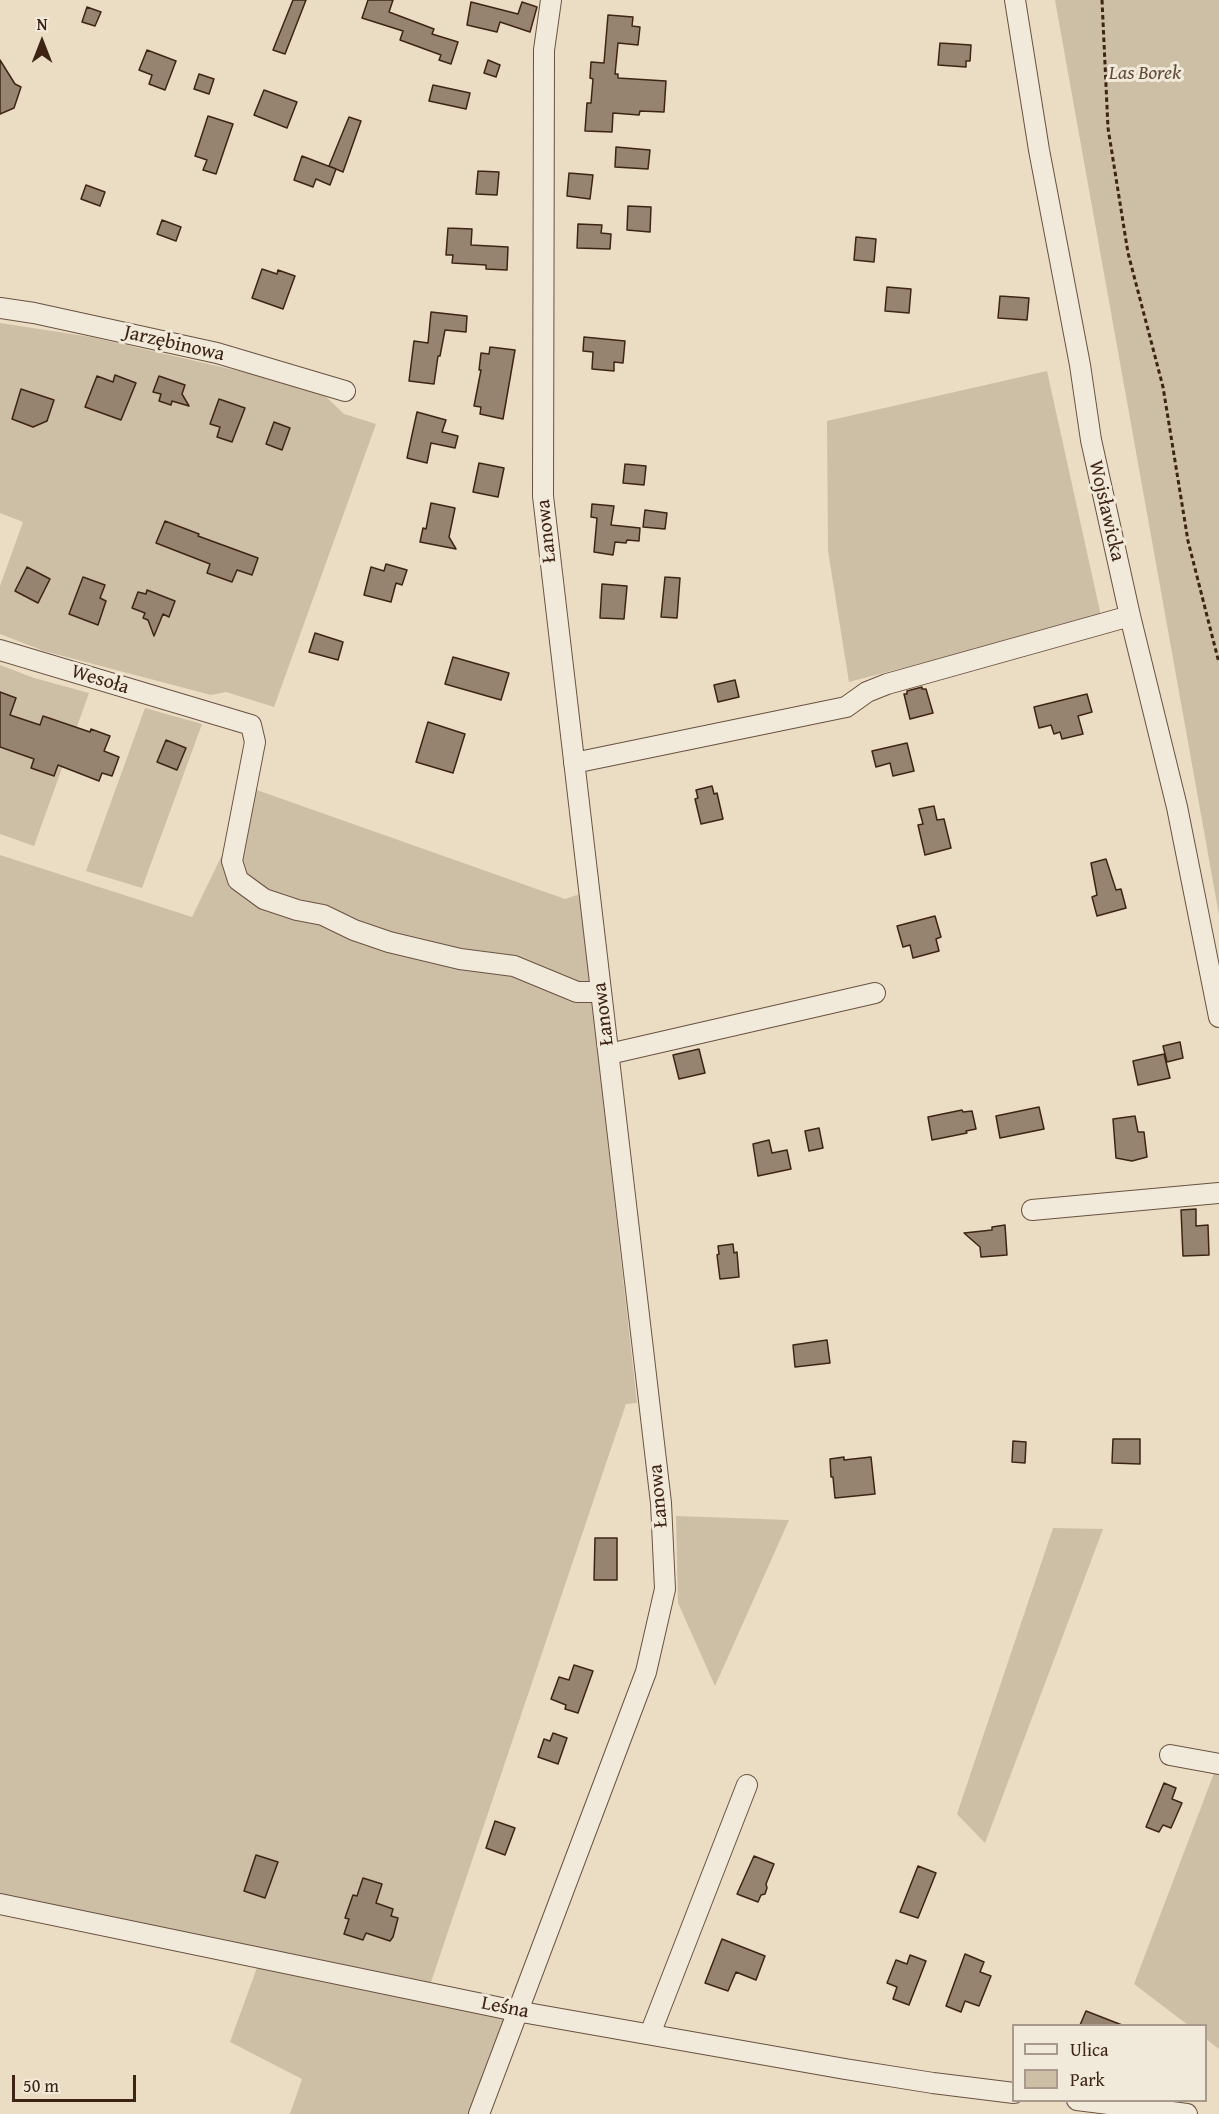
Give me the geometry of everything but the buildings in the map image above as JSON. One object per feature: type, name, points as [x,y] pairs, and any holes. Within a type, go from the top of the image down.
[{"type":"street","name":"Łanowa","points":[[479,2114],[646,1671],[665,1589],[661,1503],[543,496],[544,50],[551,0]]},
{"type":"street","name":"Wojsławicka","points":[[1015,0],[1039,150],[1080,365],[1091,440],[1130,616],[1177,807],[1219,1017]]},
{"type":"street","name":"Jarzębinowa","points":[[0,308],[34,313],[217,353],[345,391]]},
{"type":"street","points":[[574,763],[846,708],[867,692],[887,684],[1130,616]]},
{"type":"street","name":"Wesoła","points":[[0,650],[251,725],[255,742],[232,861],[238,879],[264,899],[297,910],[323,915],[354,930],[389,942],[460,959],[514,966],[578,992],[601,992]]},
{"type":"street","points":[[609,1054],[875,993]]},
{"type":"street","points":[[1032,1210],[1219,1193]]},
{"type":"street","points":[[1170,1755],[1219,1764]]},
{"type":"street","points":[[650,2034],[747,1785]]},
{"type":"street","name":"Leśna","points":[[0,1904],[650,2034],[845,2069],[1012,2093]]},
{"type":"street","points":[[1093,2102],[1187,2114]]},
{"type":"path","points":[[1102,0],[1108,128],[1128,253],[1163,387],[1188,541],[1219,663]]},
{"type":"green space","name":"Las Borek","points":[[1055,0],[1219,0],[1219,915]]},
{"type":"green space","points":[[0,323],[91,337],[265,377],[322,393],[344,414],[376,424],[274,707],[226,692],[211,695],[44,651],[0,634],[0,586],[23,522],[0,513]]},
{"type":"green space","points":[[1047,371],[1101,616],[849,682],[828,551],[827,421]]},
{"type":"green space","points":[[0,665],[34,678],[89,693],[34,846],[0,834]]},
{"type":"green space","points":[[145,708],[202,724],[142,888],[86,871]]},
{"type":"green space","points":[[254,789],[565,899],[580,894],[637,1403],[626,1404],[430,1985],[0,1912],[0,855],[192,917]]},
{"type":"green space","points":[[676,1516],[789,1520],[715,1686],[678,1603]]},
{"type":"green space","points":[[1053,1528],[1103,1529],[985,1843],[957,1814]]},
{"type":"green space","points":[[1219,1760],[1219,2049],[1207,2040],[1207,2024],[1187,2024],[1134,1984]]},
{"type":"green space","points":[[258,1965],[505,2016],[469,2114],[290,2114],[302,2079],[230,2042]]}]
